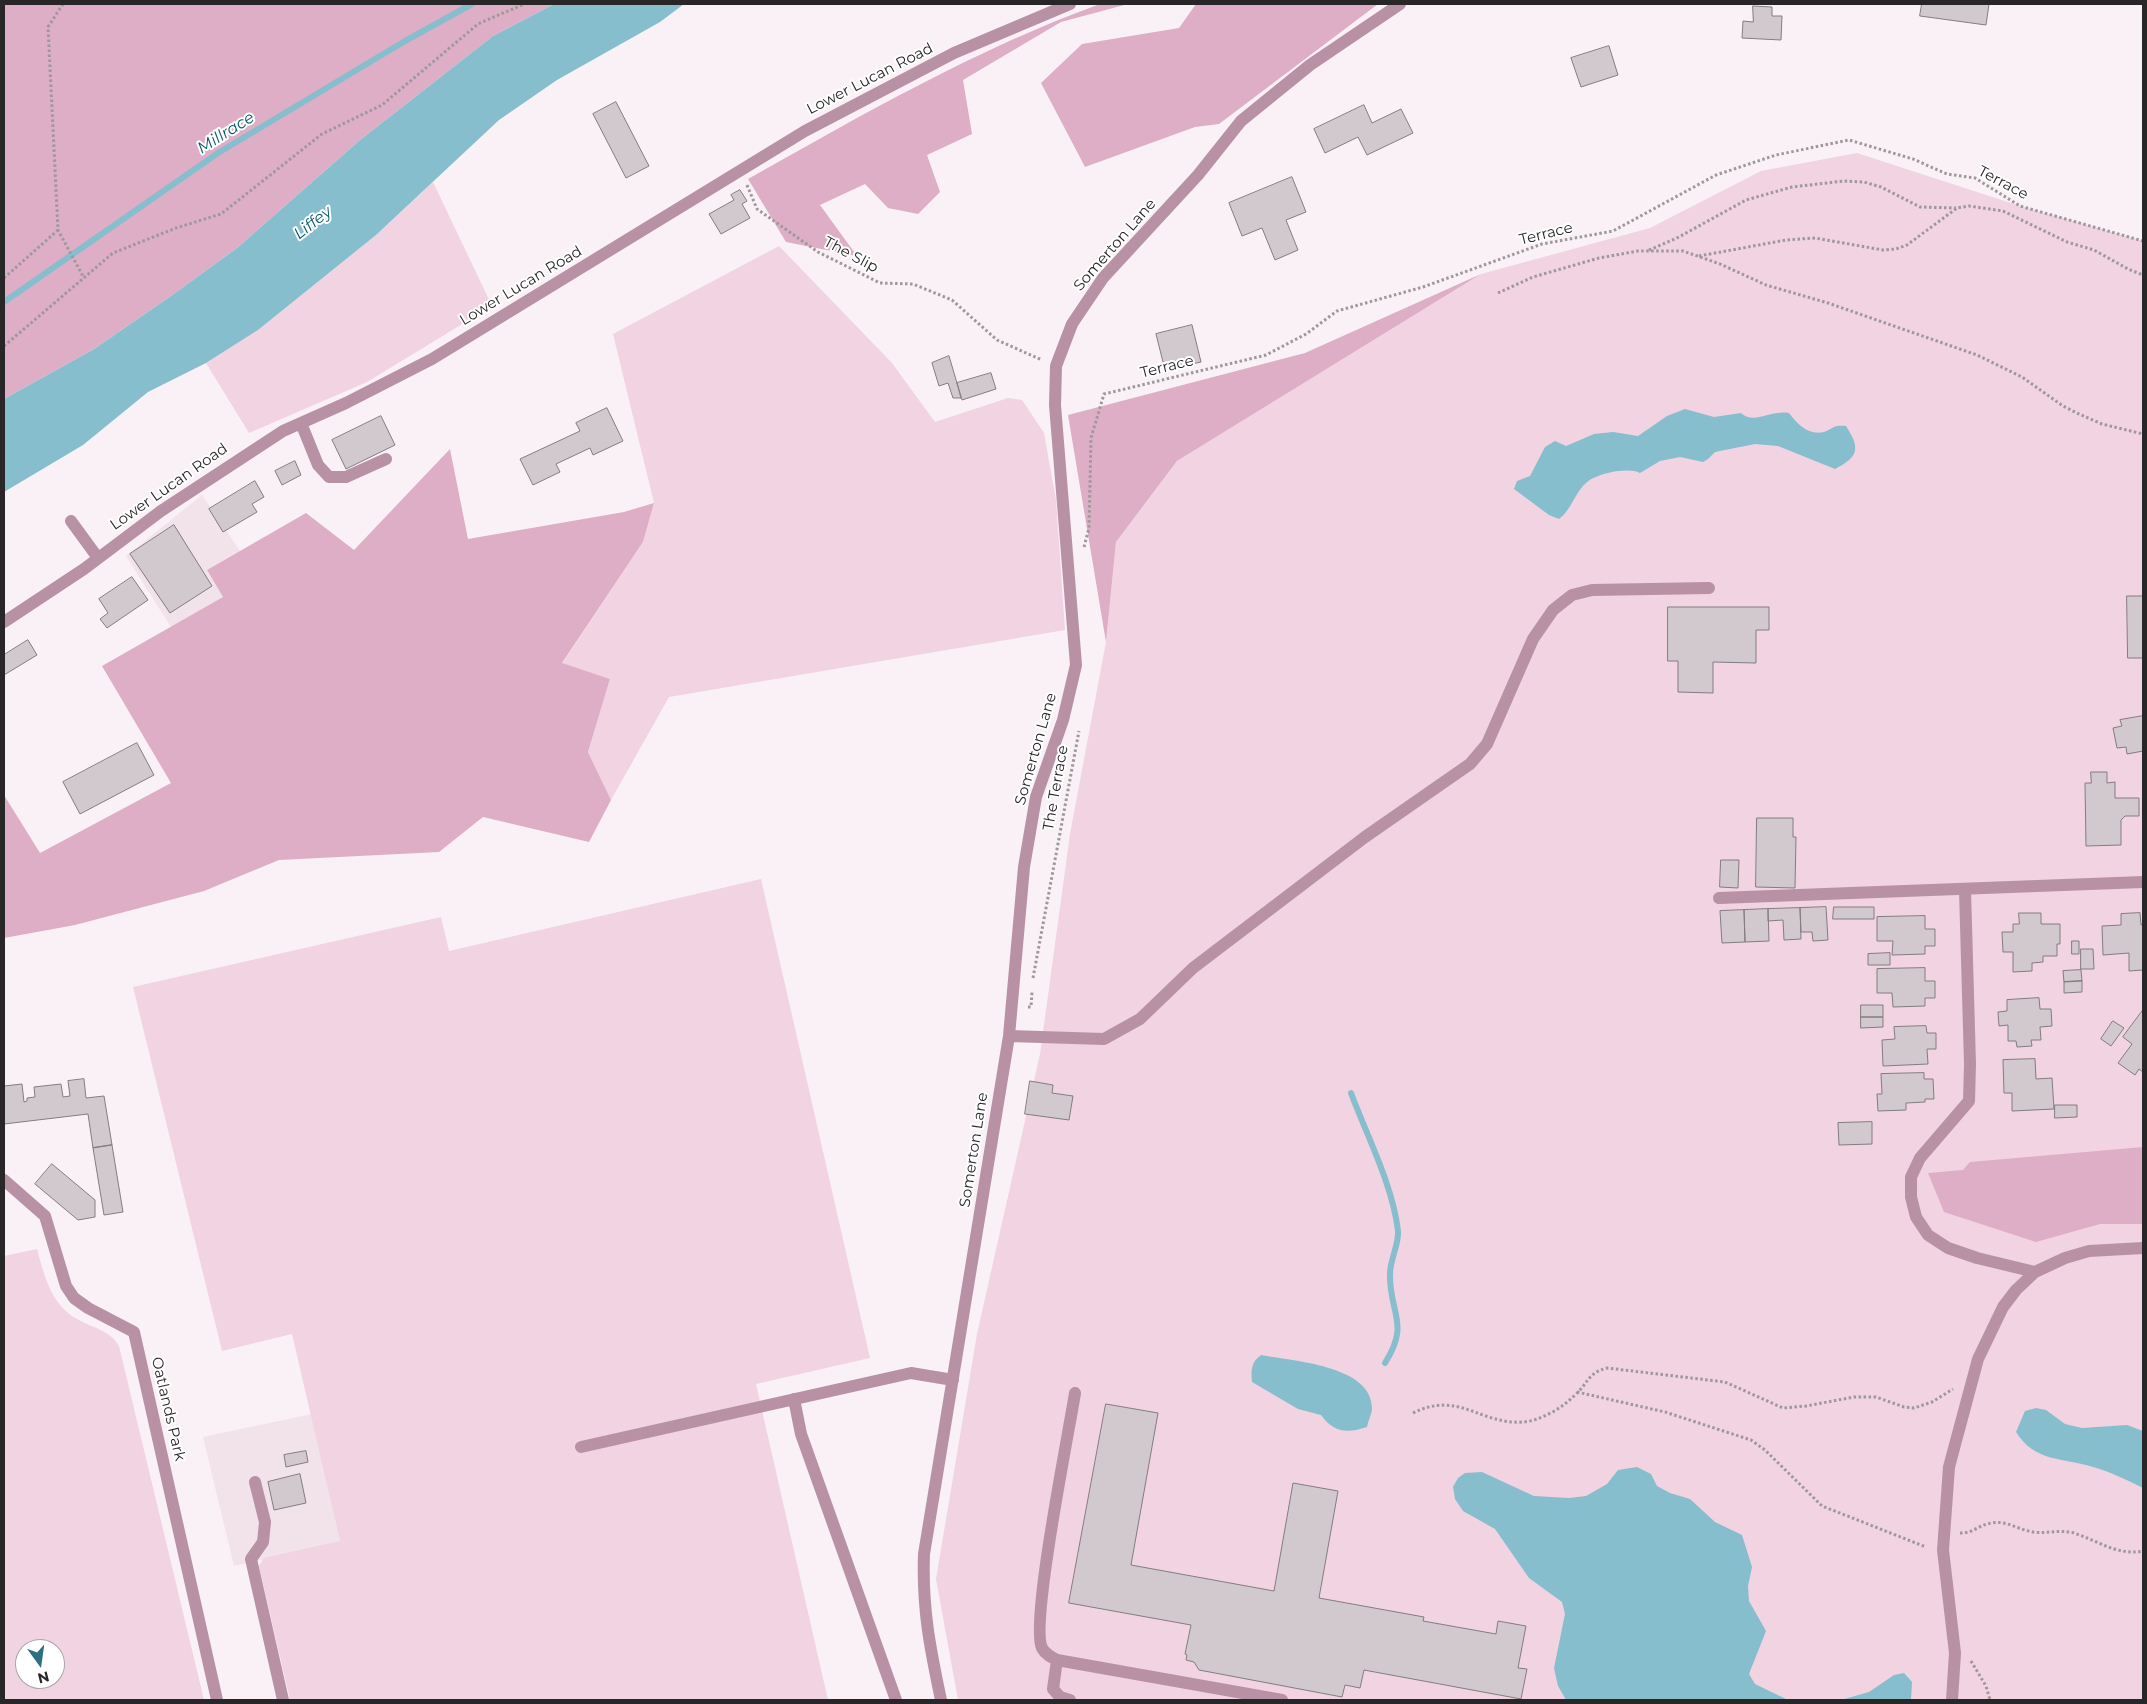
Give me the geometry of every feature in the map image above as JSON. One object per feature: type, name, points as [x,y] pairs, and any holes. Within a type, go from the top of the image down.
[{"type":"street","name":"Lower Lucan Road","points":[[4,622],[98,558],[160,511],[283,431],[428,362],[740,169],[899,81],[1016,26],[1070,4]]},
{"type":"street","name":"Somerton Lane","points":[[941,1700],[928,1640],[923,1595],[924,1554],[1009,1036],[1024,867],[1036,797],[1062,720],[1076,665],[1055,405],[1056,366],[1072,324],[1103,278],[1198,176],[1241,121],[1310,65],[1400,4]]},
{"type":"street","points":[[301,423],[318,465],[329,477],[346,477],[386,459]]},
{"type":"street","points":[[70,521],[98,558]]},
{"type":"street","points":[[1009,1036],[1104,1039],[1140,1019],[1193,968],[1364,837],[1470,764],[1487,744],[1532,640],[1553,610],[1572,595],[1592,590],[1709,588]]},
{"type":"street","points":[[1719,898],[2143,882]]},
{"type":"street","points":[[1965,890],[1969,1101],[1920,1158],[1911,1177],[1911,1197],[1916,1217],[1928,1235],[1948,1248],[1977,1258],[2035,1272]]},
{"type":"street","name":"Oatlands Park","points":[[4,1180],[45,1216],[66,1286],[74,1298],[88,1308],[134,1332],[217,1700]]},
{"type":"street","points":[[1952,1700],[1955,1653],[1944,1561],[1944,1532],[1949,1467],[1978,1359],[2003,1307],[2016,1290],[2035,1272],[2065,1258],[2089,1251],[2143,1248]]},
{"type":"street","points":[[581,1447],[911,1373],[953,1380]]},
{"type":"street","points":[[1075,1393],[1047,1563],[1041,1616],[1042,1647],[1047,1654],[1057,1660],[1282,1700]]},
{"type":"street","points":[[794,1399],[801,1434],[896,1700]]},
{"type":"street","points":[[255,1482],[264,1522],[264,1532],[263,1542],[251,1559],[282,1700]]},
{"type":"street","points":[[1057,1660],[1053,1689],[1060,1697],[1070,1700]]},
{"type":"path","points":[[63,4],[48,28],[58,230],[84,278]]},
{"type":"path","points":[[4,346],[113,253],[176,228],[221,214],[322,134],[382,105],[478,24],[524,4]]},
{"type":"path","name":"Terrace","points":[[1083,553],[1089,528],[1091,438],[1104,394],[1266,355],[1306,334],[1337,312],[1423,287],[1542,244],[1612,231],[1716,175],[1776,156],[1849,140],[1913,159],[1947,174],[1975,178],[2020,206],[2143,241]]},
{"type":"path","name":"The Slip","points":[[740,169],[757,208],[818,252],[880,283],[913,284],[952,300],[997,340],[1056,366]]},
{"type":"path","points":[[1647,251],[1677,238],[1746,200],[1792,187],[1844,181],[1864,182],[1881,187],[1920,207],[1957,208],[1969,206],[2003,210],[2067,242],[2094,250],[2143,275]]},
{"type":"path","points":[[1699,256],[1786,240],[1815,238],[1883,250],[1896,249],[1907,245],[1957,208]]},
{"type":"path","points":[[4,278],[58,230]]},
{"type":"path","points":[[1498,293],[1533,276],[1599,258],[1647,251],[1683,251],[1766,285],[1856,312],[1977,355],[2022,377],[2063,406],[2102,424],[2143,434]]},
{"type":"path","name":"The Terrace","points":[[1011,1006],[1031,1007],[1032,983],[1080,721]]},
{"type":"path","points":[[1413,1413],[1437,1405],[1453,1405],[1494,1418],[1523,1422],[1536,1419],[1562,1406],[1577,1392],[1588,1377],[1596,1371],[1608,1368],[1725,1382],[1784,1408],[1854,1397],[1876,1397],[1904,1407],[1914,1408],[1932,1402],[1974,1373]]},
{"type":"path","points":[[1577,1392],[1665,1412],[1751,1440],[1765,1450],[1822,1506],[1918,1543],[1944,1561]]},
{"type":"path","points":[[1944,1532],[1968,1534],[1990,1523],[2002,1523],[2031,1532],[2060,1530],[2074,1533],[2116,1550],[2132,1554],[2143,1551]]},
{"type":"shaded area","points":[[4,4],[554,4],[493,36],[360,140],[237,248],[171,296],[94,349],[4,399]]},
{"type":"shaded area","points":[[1100,4],[1128,4],[1061,22],[963,80],[972,134],[927,155],[940,192],[918,214],[888,208],[865,184],[820,205],[857,256],[786,242],[748,179],[877,107],[964,62],[1009,41]]},
{"type":"shaded area","points":[[1196,4],[1378,4],[1219,124],[1195,127],[1085,167],[1041,83],[1082,44],[1179,28]]},
{"type":"shaded area","points":[[1857,153],[2020,206],[2143,241],[2143,1700],[958,1700],[936,1579],[977,1334],[1040,1054],[1070,834],[1106,642],[1116,542],[1177,461],[1481,274],[1650,228],[1761,171]]},
{"type":"shaded area","points":[[433,182],[492,306],[367,382],[249,433],[206,363],[258,330],[376,235]]},
{"type":"shaded area","points":[[779,246],[892,363],[935,422],[1008,398],[1022,400],[1044,433],[1056,500],[1065,630],[669,697],[611,800],[588,752],[610,679],[562,664],[643,542],[654,503],[613,334]]},
{"type":"shaded area","points":[[1481,274],[1177,461],[1116,542],[1106,642],[1068,415],[1305,353]]},
{"type":"shaded area","points":[[450,449],[468,539],[624,512],[654,503],[643,542],[562,663],[610,679],[588,752],[611,800],[589,842],[483,817],[439,852],[279,860],[204,891],[75,925],[4,938],[4,795],[40,853],[171,783],[102,666],[223,597],[207,570],[306,513],[354,550]]},
{"type":"shaded area","points":[[202,495],[240,551],[207,570],[223,597],[171,627],[126,556]]},
{"type":"shaded area","points":[[761,879],[870,1358],[756,1384],[828,1700],[290,1700],[259,1566],[264,1558],[340,1541],[292,1334],[222,1351],[133,987],[441,917],[449,951]]},
{"type":"shaded area","points":[[2143,1147],[2143,1224],[2100,1224],[2036,1242],[1944,1212],[1928,1173],[1963,1170],[1970,1162]]},
{"type":"shaded area","points":[[37,1249],[50,1288],[61,1306],[77,1319],[111,1336],[119,1346],[204,1700],[4,1700],[4,1256]]},
{"type":"shaded area","points":[[312,1414],[340,1542],[234,1566],[203,1437]]},
{"type":"water","name":"Liffey","points":[[554,4],[684,4],[660,22],[557,80],[499,120],[376,235],[258,330],[206,363],[148,392],[83,445],[4,492],[4,399],[94,349],[171,296],[237,248],[360,140],[493,36]]},
{"type":"water","points":[[1685,409],[1714,417],[1741,413],[1751,418],[1775,413],[1789,413],[1808,431],[1819,433],[1836,426],[1846,426],[1854,441],[1855,452],[1849,460],[1835,469],[1778,446],[1755,444],[1715,452],[1703,462],[1680,457],[1660,461],[1640,473],[1621,471],[1592,479],[1583,486],[1559,519],[1549,515],[1514,489],[1517,481],[1530,476],[1545,447],[1555,441],[1566,446],[1594,434],[1613,432],[1638,436],[1667,416]]},
{"type":"water","points":[[1261,1355],[1328,1368],[1345,1374],[1359,1382],[1368,1394],[1372,1408],[1367,1427],[1347,1431],[1341,1430],[1330,1425],[1321,1415],[1298,1409],[1252,1382],[1252,1367],[1255,1360]]},
{"type":"water","points":[[2036,1408],[2046,1410],[2065,1424],[2082,1428],[2127,1425],[2143,1431],[2143,1488],[2106,1471],[2050,1457],[2032,1449],[2016,1432],[2025,1411]]},
{"type":"water","points":[[1637,1467],[1651,1474],[1657,1486],[1670,1493],[1690,1499],[1715,1522],[1742,1535],[1752,1567],[1748,1586],[1749,1601],[1766,1631],[1749,1674],[1755,1684],[1788,1700],[1566,1700],[1558,1686],[1554,1668],[1565,1614],[1562,1602],[1529,1578],[1495,1529],[1463,1511],[1455,1499],[1453,1487],[1458,1478],[1465,1473],[1482,1472],[1534,1496],[1569,1498],[1586,1496],[1607,1484],[1618,1470]]},
{"type":"water","points":[[1904,1673],[1912,1682],[1911,1700],[1841,1700],[1869,1692],[1894,1675]]},
{"type":"building","points":[[1922,4],[1989,4],[1986,25],[1920,16]]},
{"type":"building","points":[[1753,6],[1772,7],[1772,16],[1782,16],[1781,40],[1742,38],[1743,21],[1753,22]]},
{"type":"building","points":[[1609,46],[1618,75],[1581,87],[1571,58]]},
{"type":"building","points":[[616,102],[649,166],[626,178],[593,114]]},
{"type":"building","points":[[1364,105],[1372,123],[1401,109],[1413,133],[1367,155],[1358,137],[1325,153],[1314,129]]},
{"type":"building","points":[[1292,177],[1306,212],[1286,220],[1298,250],[1275,260],[1262,228],[1242,236],[1229,203]]},
{"type":"building","points":[[740,190],[747,201],[742,204],[750,218],[721,234],[709,214],[734,200],[731,195]]},
{"type":"building","points":[[1192,325],[1201,362],[1165,370],[1156,334]]},
{"type":"building","points":[[949,356],[961,398],[953,398],[948,383],[939,386],[932,363]]},
{"type":"building","points":[[991,373],[996,389],[962,400],[957,383]]},
{"type":"building","points":[[607,408],[623,441],[593,455],[590,448],[556,464],[560,472],[533,485],[520,459],[580,431],[576,423]]},
{"type":"building","points":[[381,416],[395,445],[346,469],[332,440]]},
{"type":"building","points":[[295,461],[301,475],[282,485],[275,471]]},
{"type":"building","points":[[255,481],[264,497],[252,504],[257,512],[223,532],[209,509]]},
{"type":"building","points":[[174,525],[212,586],[170,613],[130,554]]},
{"type":"building","points":[[132,577],[148,600],[107,628],[100,619],[108,613],[99,599]]},
{"type":"building","points":[[2127,596],[2143,596],[2143,658],[2128,658]]},
{"type":"building","points":[[1668,607],[1769,607],[1769,630],[1756,630],[1756,663],[1713,662],[1713,693],[1678,692],[1678,661],[1668,661]]},
{"type":"building","points":[[28,640],[37,655],[4,675],[4,655]]},
{"type":"building","points":[[2143,716],[2143,751],[2127,754],[2126,747],[2117,748],[2113,728],[2122,726],[2120,720]]},
{"type":"building","points":[[137,743],[154,775],[80,814],[63,782]]},
{"type":"building","points":[[2091,772],[2107,772],[2107,783],[2115,782],[2115,798],[2139,798],[2139,816],[2125,816],[2121,820],[2121,845],[2086,846],[2085,783],[2091,783]]},
{"type":"building","points":[[1757,818],[1793,818],[1793,837],[1796,837],[1795,888],[1756,887]]},
{"type":"building","points":[[1721,860],[1739,860],[1738,888],[1720,887]]},
{"type":"building","points":[[1826,907],[1828,940],[1813,941],[1812,932],[1801,932],[1800,908]]},
{"type":"building","points":[[1834,907],[1874,907],[1874,919],[1833,919]]},
{"type":"building","points":[[1800,908],[1801,939],[1784,940],[1783,920],[1768,921],[1768,909]]},
{"type":"building","points":[[1768,909],[1769,941],[1745,942],[1744,910]]},
{"type":"building","points":[[1744,910],[1745,942],[1722,943],[1720,911]]},
{"type":"building","points":[[2019,913],[2041,913],[2041,924],[2060,924],[2060,944],[2057,944],[2057,956],[2043,956],[2043,962],[2032,963],[2032,971],[2013,972],[2013,952],[2003,952],[2002,932],[2013,932],[2013,924],[2019,924]]},
{"type":"building","points":[[2140,913],[2141,925],[2143,924],[2143,970],[2129,971],[2129,953],[2103,955],[2102,926],[2121,925],[2121,914]]},
{"type":"building","points":[[1925,916],[1925,929],[1935,929],[1935,946],[1925,946],[1925,954],[1892,955],[1893,941],[1877,941],[1877,917]]},
{"type":"building","points":[[2072,941],[2079,941],[2079,954],[2072,954]]},
{"type":"building","points":[[2081,949],[2093,949],[2094,969],[2081,969]]},
{"type":"building","points":[[1890,953],[1890,965],[1868,965],[1868,954]]},
{"type":"building","points":[[1925,968],[1925,981],[1935,981],[1935,998],[1925,998],[1925,1006],[1893,1007],[1892,993],[1877,993],[1877,969]]},
{"type":"building","points":[[2081,970],[2082,981],[2064,982],[2063,971]]},
{"type":"building","points":[[2082,981],[2082,992],[2064,993],[2064,982]]},
{"type":"building","points":[[2039,998],[2040,1009],[2051,1009],[2052,1026],[2040,1027],[2041,1040],[2031,1040],[2032,1046],[2017,1047],[2016,1041],[2008,1041],[2008,1025],[1999,1026],[1998,1012],[2007,1011],[2007,1000]]},
{"type":"building","points":[[1861,1005],[1883,1005],[1883,1017],[1861,1017]]},
{"type":"building","points":[[2143,1010],[2143,1072],[2139,1069],[2135,1075],[2118,1063],[2132,1044],[2123,1037]]},
{"type":"building","points":[[1861,1017],[1883,1017],[1883,1027],[1861,1028]]},
{"type":"building","points":[[2113,1021],[2124,1028],[2111,1046],[2101,1039]]},
{"type":"building","points":[[1926,1026],[1927,1033],[1936,1033],[1936,1049],[1927,1049],[1928,1064],[1883,1066],[1882,1040],[1895,1039],[1894,1027]]},
{"type":"building","points":[[2035,1059],[2036,1079],[2052,1078],[2054,1109],[2012,1111],[2012,1093],[2004,1093],[2003,1060]]},
{"type":"building","points":[[1924,1073],[1924,1079],[1933,1079],[1934,1099],[1925,1099],[1925,1102],[1906,1103],[1906,1110],[1878,1111],[1877,1094],[1882,1094],[1881,1074]]},
{"type":"building","points":[[84,1079],[86,1098],[104,1096],[112,1145],[93,1148],[88,1114],[4,1124],[4,1086],[22,1084],[24,1102],[27,1101],[27,1098],[35,1097],[34,1087],[61,1084],[63,1097],[70,1096],[68,1081]]},
{"type":"building","points":[[1030,1081],[1053,1085],[1052,1093],[1073,1096],[1069,1120],[1025,1114]]},
{"type":"building","points":[[2055,1105],[2077,1105],[2077,1117],[2055,1118]]},
{"type":"building","points":[[1872,1122],[1872,1144],[1839,1145],[1838,1123]]},
{"type":"building","points":[[112,1145],[123,1212],[104,1215],[93,1148]]},
{"type":"building","points":[[52,1164],[95,1200],[95,1217],[78,1220],[35,1184]]},
{"type":"building","points":[[1106,1404],[1158,1413],[1131,1565],[1274,1591],[1293,1483],[1338,1491],[1319,1598],[1424,1617],[1423,1621],[1496,1634],[1498,1621],[1526,1626],[1518,1668],[1527,1669],[1521,1699],[1364,1670],[1360,1688],[1345,1685],[1342,1697],[1199,1670],[1194,1662],[1186,1660],[1187,1655],[1185,1654],[1191,1625],[1069,1603]]},
{"type":"building","points":[[306,1451],[308,1462],[286,1467],[284,1455]]},
{"type":"building","points":[[300,1474],[306,1503],[274,1510],[268,1482]]},
{"type":"waterway","name":"Millrace","points":[[4,302],[218,153],[405,41],[472,4]]},
{"type":"waterway","points":[[1351,1093],[1391,1196],[1398,1231],[1390,1270],[1391,1289],[1398,1328],[1392,1350],[1385,1363]]}]
